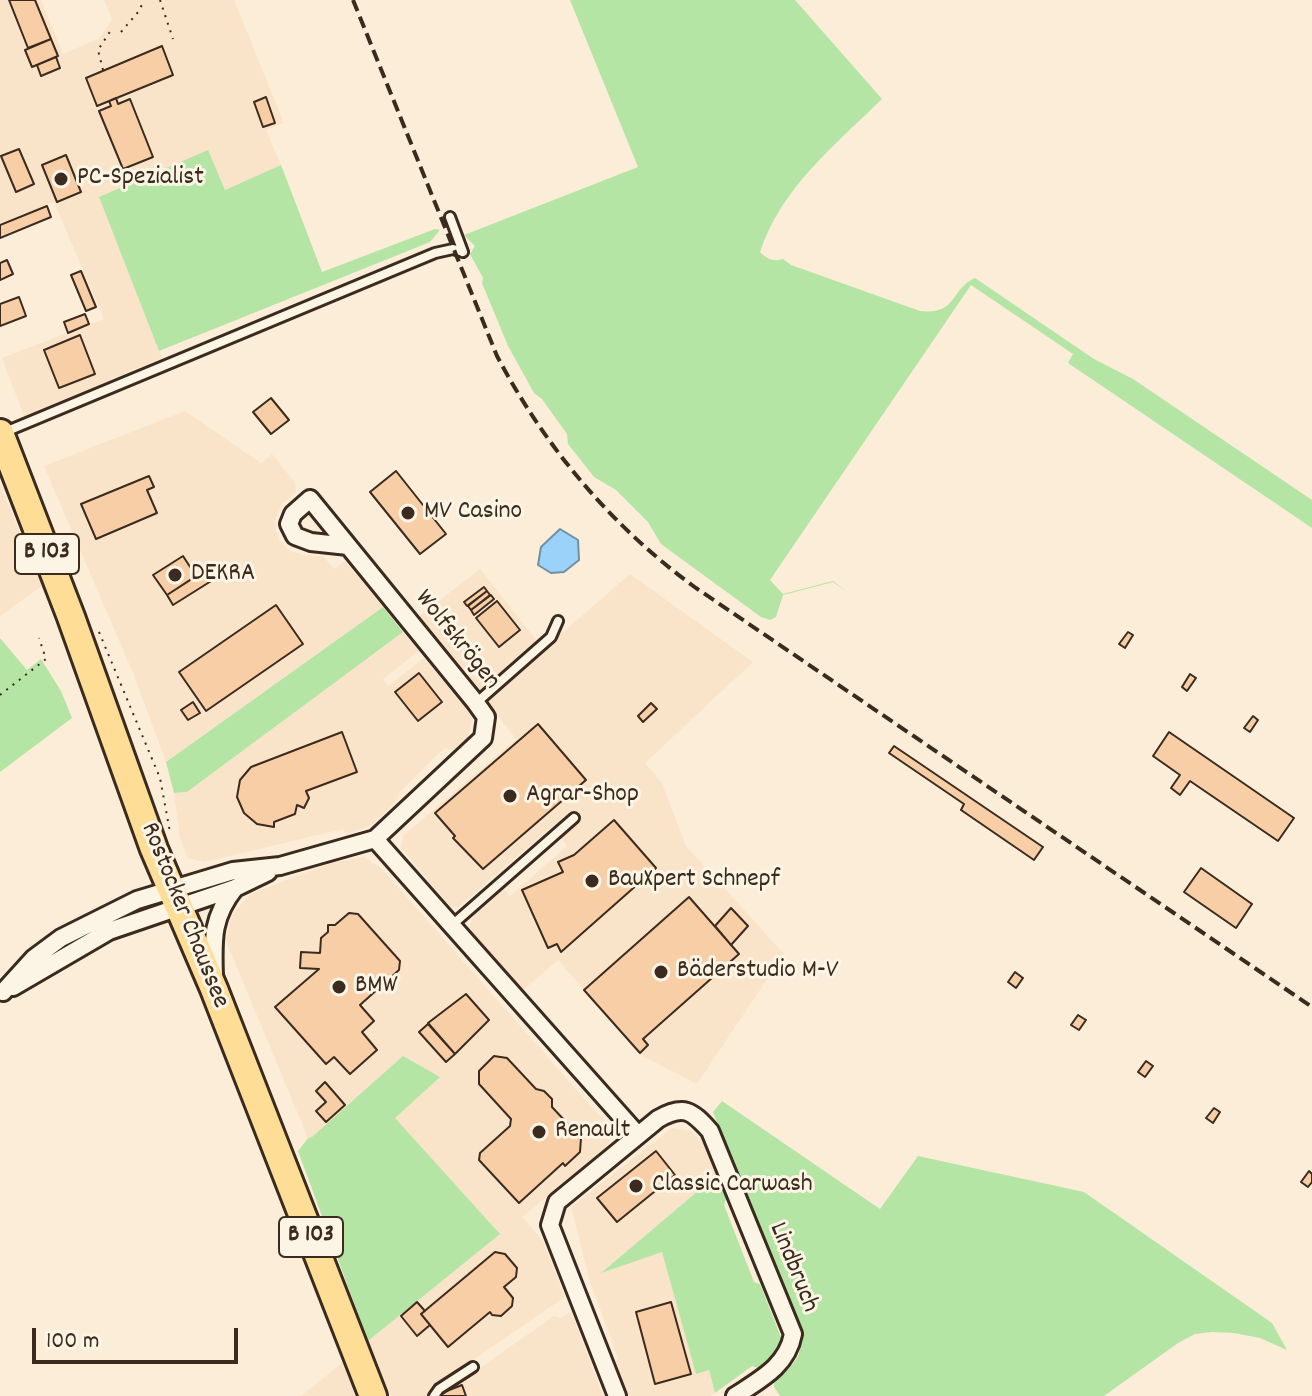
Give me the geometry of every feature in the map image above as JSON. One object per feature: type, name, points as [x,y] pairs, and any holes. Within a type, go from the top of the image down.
[{"type":"main road","name":"Rostocker Chaussee","points":[[0,433],[175,897],[373,1396]]},
{"type":"street","name":"Wolfskrögen","points":[[175,897],[233,871],[280,866],[375,839],[483,738],[486,717],[476,703],[310,499],[293,514],[289,524],[295,536],[311,542],[348,546]]},
{"type":"street","points":[[375,839],[638,1135]]},
{"type":"street","name":"Wolfskrögen","points":[[175,897],[235,888],[280,866]]},
{"type":"street","points":[[214,989],[213,934],[224,902],[235,888]]},
{"type":"street","points":[[2,994],[34,958],[61,938],[137,900],[175,897]]},
{"type":"street","name":"Lindbruch","points":[[617,1396],[550,1225],[557,1202],[638,1135],[670,1112],[685,1110],[696,1115],[710,1131],[793,1334],[790,1350],[781,1363],[735,1396]]},
{"type":"lane","points":[[0,433],[435,253],[453,249],[463,252],[450,217]]},
{"type":"lane","points":[[476,703],[551,637],[558,621]]},
{"type":"lane","points":[[451,925],[574,818]]},
{"type":"lane","points":[[434,1396],[439,1389],[473,1367]]},
{"type":"path","points":[[121,32],[144,0]]},
{"type":"path","points":[[160,0],[173,39]]},
{"type":"path","points":[[103,70],[98,50],[113,27]]},
{"type":"path","points":[[0,695],[46,659],[39,638]]},
{"type":"shaded area","points":[[0,0],[41,0],[63,54],[100,38],[112,19],[104,0],[234,0],[284,123],[266,130],[281,165],[225,190],[207,151],[99,197],[162,358],[24,416],[2,358],[104,319],[54,202],[0,226]]},
{"type":"shaded area","points":[[185,411],[261,463],[272,454],[295,483],[296,492],[282,504],[275,521],[280,541],[289,550],[302,555],[323,556],[334,569],[345,561],[383,607],[166,762],[133,673],[44,466]]},
{"type":"shaded area","points":[[0,484],[42,586],[0,616]]},
{"type":"shaded area","points":[[480,569],[537,641],[479,693],[418,617]]},
{"type":"shaded area","points":[[630,574],[753,662],[645,763],[662,783],[686,846],[784,954],[697,1084],[639,1054],[558,960],[523,990],[469,928],[474,913],[503,888],[510,896],[567,846],[561,837],[579,821],[570,811],[457,908],[451,907],[401,848],[403,836],[516,739],[485,700]]},
{"type":"shaded area","points":[[403,632],[419,651],[383,679],[388,686],[424,658],[468,710],[472,720],[468,738],[452,750],[445,748],[439,753],[400,792],[396,802],[370,826],[346,834],[343,829],[204,862],[188,858],[180,838],[174,793],[187,792]]},
{"type":"shaded area","points":[[364,857],[381,868],[611,1129],[609,1145],[522,1217],[543,1241],[565,1297],[464,1366],[470,1375],[554,1316],[560,1318],[571,1312],[603,1396],[391,1396],[368,1341],[500,1234],[394,1118],[308,1138],[226,941],[231,916],[250,894],[331,863]]},
{"type":"shaded area","points":[[672,1128],[691,1131],[705,1145],[718,1174],[603,1271],[662,1252],[696,1373],[709,1370],[715,1393],[710,1396],[626,1396],[614,1365],[618,1358],[590,1282],[571,1207]]},
{"type":"shaded area","points":[[342,1363],[357,1396],[301,1396]]},
{"type":"green space","points":[[570,0],[795,0],[882,99],[795,188],[769,229],[760,252],[770,259],[783,259],[791,265],[920,311],[932,311],[948,305],[961,288],[975,278],[1094,359],[1133,379],[1312,500],[1312,528],[1068,363],[1073,354],[971,285],[770,580],[783,594],[833,581],[847,592],[833,582],[783,595],[776,617],[770,620],[761,617],[661,544],[648,522],[616,490],[594,477],[568,444],[567,434],[542,399],[534,393],[508,346],[482,283],[483,278],[470,254],[475,246],[464,235],[638,167]]},
{"type":"green space","points":[[208,150],[225,190],[281,165],[322,272],[435,229],[440,230],[430,242],[159,351],[99,197]]},
{"type":"green space","points":[[383,607],[403,632],[187,792],[174,793],[166,762]]},
{"type":"green space","points":[[0,638],[27,670],[41,659],[61,691],[72,718],[0,772]]},
{"type":"green space","points":[[403,1056],[440,1077],[395,1118],[500,1234],[368,1341],[298,1151],[308,1138]]},
{"type":"green space","points":[[722,1101],[880,1209],[918,1156],[1084,1192],[1272,1323],[1287,1350],[1260,1338],[1234,1333],[1195,1334],[1104,1396],[780,1396],[774,1387],[774,1379],[797,1358],[801,1337],[713,1112]]},
{"type":"green space","points":[[718,1174],[727,1196],[724,1205],[754,1282],[760,1284],[782,1340],[774,1356],[758,1368],[752,1366],[715,1393],[709,1370],[696,1374],[662,1252],[601,1273]]},
{"type":"water","points":[[560,529],[578,540],[579,560],[564,572],[551,573],[538,565],[541,547]]},
{"type":"building","points":[[9,0],[35,0],[51,39],[28,48]]},
{"type":"building","points":[[51,39],[58,56],[32,67],[25,50]]},
{"type":"building","points":[[162,46],[173,75],[97,106],[86,78]]},
{"type":"building","points":[[56,57],[60,68],[41,76],[37,65]]},
{"type":"building","points":[[266,97],[275,123],[263,127],[254,102]]},
{"type":"building","points":[[116,98],[118,104],[130,99],[153,157],[123,169],[99,111],[111,106],[109,101]]},
{"type":"building","points":[[19,149],[34,184],[16,192],[1,156]]},
{"type":"building","name":"PC-Spezialist","points":[[66,155],[81,192],[57,202],[42,165]]},
{"type":"building","points":[[47,206],[51,217],[0,238],[0,225]]},
{"type":"building","points":[[7,260],[13,274],[0,280],[0,263]]},
{"type":"building","points":[[81,271],[96,307],[86,311],[71,275]]},
{"type":"building","points":[[19,297],[26,316],[0,326],[0,304]]},
{"type":"building","points":[[85,314],[89,324],[68,333],[64,322]]},
{"type":"building","points":[[80,335],[95,374],[59,388],[44,350]]},
{"type":"building","points":[[271,398],[289,420],[271,434],[253,412]]},
{"type":"building","name":"MV Casino","points":[[396,471],[446,534],[420,554],[370,492]]},
{"type":"building","points":[[149,476],[154,487],[147,490],[157,513],[96,539],[81,504]]},
{"type":"building","name":"DEKRA","points":[[183,556],[196,576],[167,595],[153,575]]},
{"type":"building","points":[[209,568],[216,578],[173,605],[167,595]]},
{"type":"building","points":[[484,587],[487,591],[467,606],[464,602]]},
{"type":"building","points":[[487,591],[490,595],[471,610],[468,606]]},
{"type":"building","points":[[491,595],[494,599],[474,615],[471,610]]},
{"type":"building","points":[[497,601],[520,630],[499,647],[476,618]]},
{"type":"building","points":[[276,605],[303,644],[206,711],[179,672]]},
{"type":"building","points":[[1128,632],[1133,635],[1125,648],[1119,644]]},
{"type":"building","points":[[419,673],[442,702],[418,721],[395,692]]},
{"type":"building","points":[[1190,674],[1196,678],[1187,691],[1182,687]]},
{"type":"building","points":[[193,702],[200,713],[188,720],[181,710]]},
{"type":"building","points":[[651,703],[657,709],[643,722],[638,716]]},
{"type":"building","points":[[1253,716],[1258,720],[1250,732],[1244,728]]},
{"type":"building","name":"Agrar-Shop","points":[[538,724],[586,780],[483,869],[453,838],[455,836],[435,813]]},
{"type":"building","points":[[342,732],[357,772],[306,791],[309,798],[304,808],[297,805],[295,814],[274,822],[274,827],[257,824],[244,813],[237,797],[240,780],[251,767]]},
{"type":"building","points":[[1169,732],[1294,818],[1278,841],[1190,781],[1180,795],[1171,788],[1180,775],[1153,756]]},
{"type":"building","points":[[894,746],[1043,847],[1034,860],[961,810],[964,804],[889,753]]},
{"type":"building","name":"BauXpert Schnepf","points":[[614,820],[656,868],[561,952],[557,944],[548,948],[522,890],[563,872],[558,862],[574,855]]},
{"type":"building","points":[[1201,868],[1252,904],[1236,928],[1184,892]]},
{"type":"building","name":"Bäderstudio M-V","points":[[689,897],[739,954],[643,1039],[648,1045],[640,1053],[584,990]]},
{"type":"building","points":[[731,908],[748,926],[731,945],[715,926]]},
{"type":"building","name":"BMW","points":[[349,913],[358,914],[400,961],[399,970],[360,1005],[374,1021],[362,1032],[377,1050],[350,1074],[334,1057],[326,1064],[275,1007],[319,969],[300,968],[301,952],[320,953],[321,938],[328,932],[328,925],[335,925]]},
{"type":"building","points":[[1015,972],[1023,978],[1016,988],[1008,982]]},
{"type":"building","points":[[466,994],[489,1020],[455,1054],[428,1023]]},
{"type":"building","points":[[1078,1015],[1086,1020],[1079,1030],[1071,1025]]},
{"type":"building","points":[[428,1024],[455,1054],[446,1062],[419,1032]]},
{"type":"building","name":"Renault","points":[[494,1056],[507,1058],[536,1089],[544,1091],[552,1099],[552,1107],[581,1138],[580,1152],[565,1166],[563,1163],[519,1203],[479,1160],[480,1153],[510,1126],[511,1119],[479,1084],[479,1071]]},
{"type":"building","points":[[1146,1061],[1153,1066],[1145,1077],[1138,1072]]},
{"type":"building","points":[[325,1082],[345,1105],[326,1122],[316,1111],[326,1102],[316,1091]]},
{"type":"building","points":[[1214,1108],[1220,1112],[1213,1123],[1206,1118]]},
{"type":"building","name":"Classic Carwash","points":[[656,1151],[675,1175],[617,1222],[597,1198]]},
{"type":"building","points":[[1309,1171],[1312,1182],[1308,1187],[1301,1182]]},
{"type":"building","points":[[495,1252],[505,1254],[517,1268],[516,1277],[504,1287],[513,1298],[512,1306],[501,1316],[490,1312],[448,1347],[421,1314]]},
{"type":"building","points":[[417,1302],[425,1311],[421,1314],[430,1325],[417,1336],[401,1316]]},
{"type":"building","points":[[671,1302],[691,1374],[655,1384],[636,1312]]},
{"type":"building","points":[[462,1385],[466,1396],[439,1394]]},
{"type":"railway","points":[[353,0],[497,356],[559,453],[609,512],[636,539],[696,588],[1312,1007]]},
{"type":"place","name":"PC-Spezialist","points":[[61,179]]},
{"type":"place","name":"MV Casino","points":[[408,513]]},
{"type":"place","name":"DEKRA","points":[[175,575]]},
{"type":"place","name":"Agrar-Shop","points":[[510,796]]},
{"type":"place","name":"BauXpert Schnepf","points":[[592,881]]},
{"type":"place","name":"Bäderstudio M-V","points":[[661,972]]},
{"type":"place","name":"BMW","points":[[339,987]]},
{"type":"place","name":"Renault","points":[[539,1132]]},
{"type":"place","name":"Classic Carwash","points":[[636,1186]]}]
